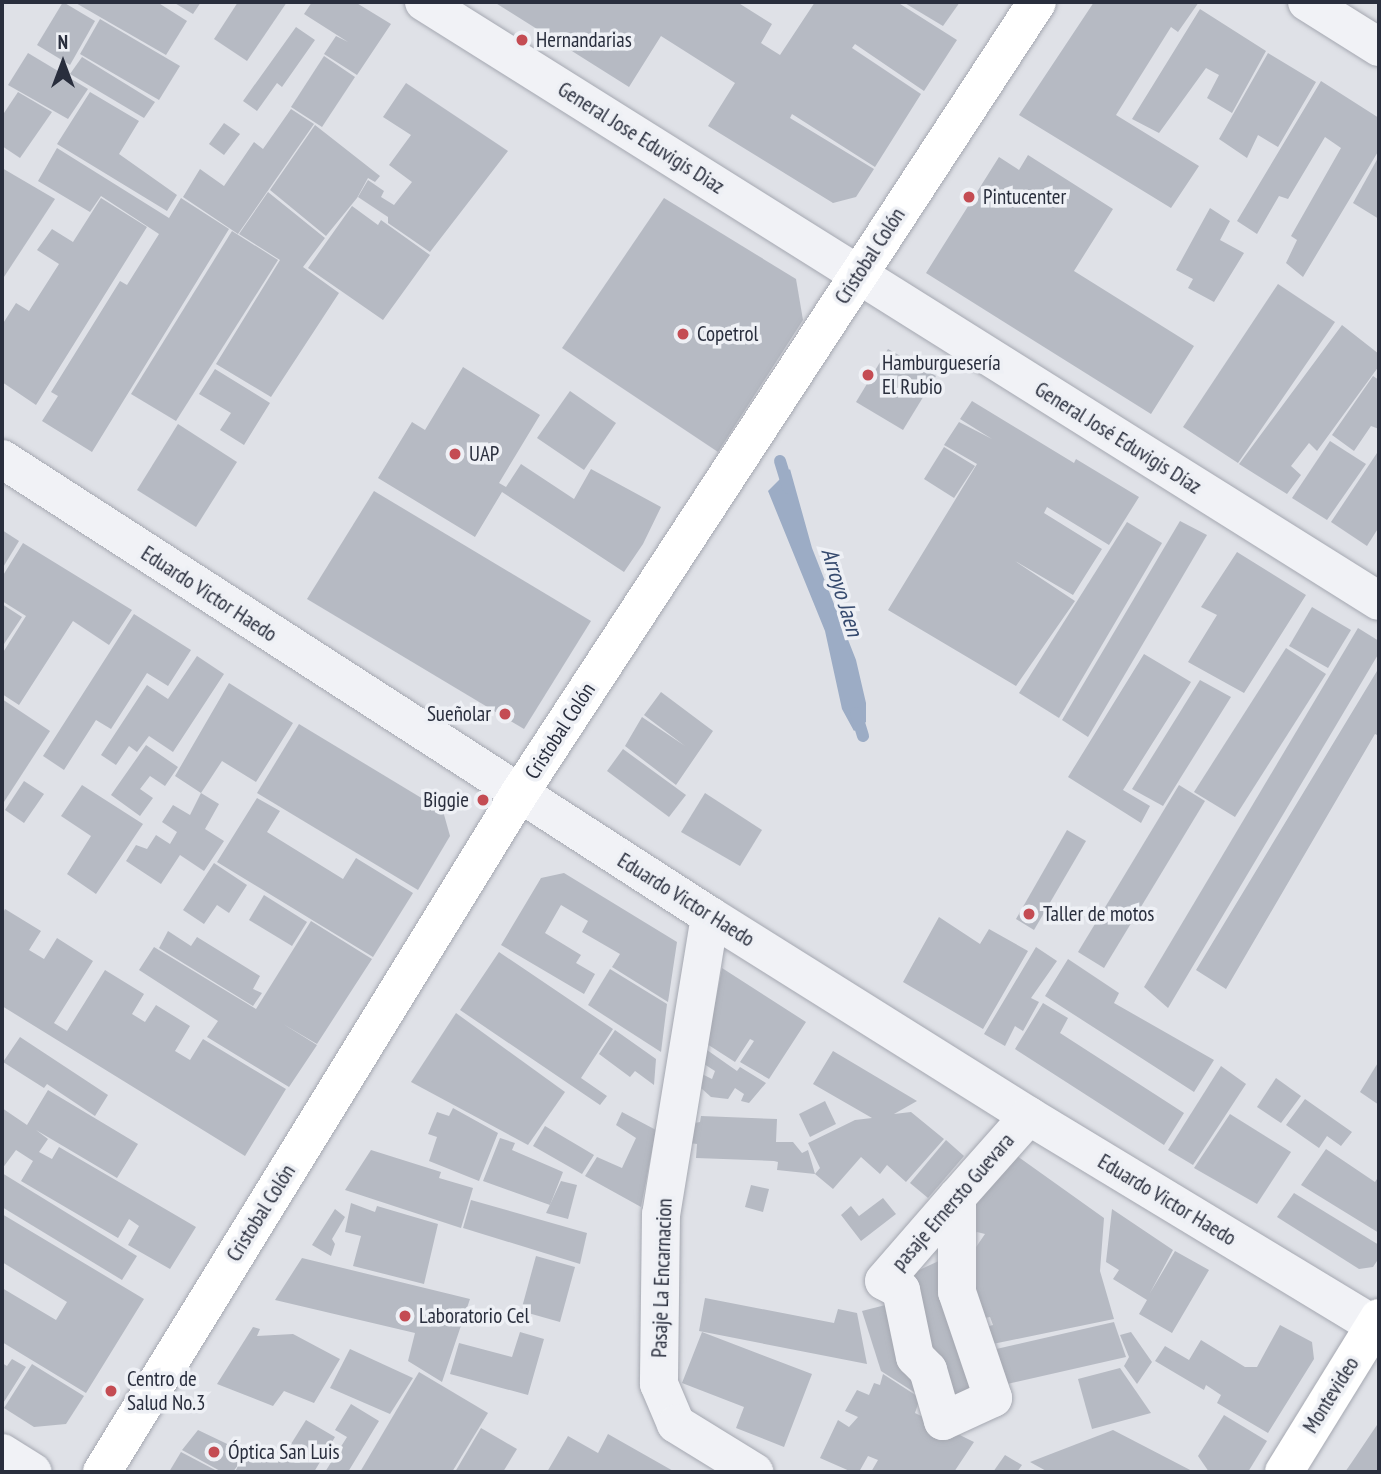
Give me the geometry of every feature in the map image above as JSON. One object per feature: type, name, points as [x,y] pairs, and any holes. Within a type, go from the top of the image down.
[{"type":"main road","name":"Cristobal Colón","points":[[102,1472],[519,794],[1037,2]]},
{"type":"main road","name":"Montevideo","points":[[1283,1472],[1378,1324]]},
{"type":"street","name":"General Jose Eduvigis Diaz","points":[[424,2],[857,275]]},
{"type":"street","points":[[1307,2],[1379,47]]},
{"type":"street","name":"General José Eduvigis Díaz","points":[[857,275],[1379,600]]},
{"type":"street","name":"Eduardo Victor Haedo","points":[[2,459],[710,916],[1029,1116],[1378,1324]]},
{"type":"street","name":"Pasaje La Encarnacion","points":[[710,916],[661,1214],[659,1384],[676,1424],[754,1472]]},
{"type":"street","name":"pasaje Ernersto Guevara","points":[[956,1214],[957,1292],[993,1398],[943,1421],[928,1370],[915,1357],[901,1290],[884,1281],[956,1214],[1029,1116]]},
{"type":"street","points":[[2,1453],[33,1472]]},
{"type":"water","points":[[790,469],[812,548],[856,660],[866,703],[866,722],[854,731],[842,709],[825,631],[768,491]]},
{"type":"building","points":[[63,2],[95,21],[70,65],[37,45]]},
{"type":"building","points":[[74,2],[157,2],[187,21],[166,55]]},
{"type":"building","points":[[173,2],[201,2],[193,14]]},
{"type":"building","points":[[238,2],[287,2],[247,61],[214,39]]},
{"type":"building","points":[[312,2],[355,2],[391,24],[357,75],[324,54],[336,36],[348,42],[304,14]]},
{"type":"building","points":[[494,2],[737,2],[772,24],[761,43],[780,55],[815,2],[897,2],[957,40],[924,91],[855,44],[852,48],[921,94],[875,167],[792,114],[790,118],[874,169],[856,197],[833,203],[708,126],[735,83],[661,36],[629,87]]},
{"type":"building","points":[[903,2],[960,2],[943,26]]},
{"type":"building","points":[[1094,2],[1199,2],[1178,32],[1171,27],[1116,115],[1199,166],[1171,208],[1019,115]]},
{"type":"building","points":[[1200,9],[1266,51],[1232,113],[1207,98],[1219,75],[1206,68],[1159,133],[1132,119]]},
{"type":"building","points":[[100,19],[180,66],[159,100],[80,54]]},
{"type":"building","points":[[296,27],[315,40],[282,87],[277,83],[257,111],[243,101]]},
{"type":"building","points":[[28,53],[88,89],[68,119],[8,85]]},
{"type":"building","points":[[1268,53],[1316,82],[1278,147],[1258,135],[1247,158],[1219,139]]},
{"type":"building","points":[[324,56],[355,77],[322,127],[291,107]]},
{"type":"building","points":[[82,57],[155,102],[144,118],[70,74]]},
{"type":"building","points":[[1321,81],[1379,118],[1379,150],[1303,277],[1286,263],[1297,240],[1291,236],[1341,148],[1325,137],[1288,199],[1279,196],[1257,234],[1237,221]]},
{"type":"building","points":[[406,83],[508,151],[430,252],[388,223],[388,217],[358,197],[368,180],[384,191],[381,197],[394,205],[412,182],[389,165],[411,135],[383,117]]},
{"type":"building","points":[[18,92],[52,112],[20,158],[2,146],[2,116]]},
{"type":"building","points":[[90,92],[139,121],[119,154],[177,195],[167,211],[57,144]]},
{"type":"building","points":[[291,109],[314,124],[238,234],[183,197],[200,169],[224,186],[254,142],[263,149]]},
{"type":"building","points":[[224,123],[240,134],[224,155],[209,144]]},
{"type":"building","points":[[315,125],[380,176],[375,182],[368,178],[357,198],[326,236],[270,190]]},
{"type":"building","points":[[57,148],[169,218],[181,198],[229,229],[92,452],[42,421],[58,396],[51,392],[120,281],[127,285],[159,234],[101,196],[90,212],[38,181]]},
{"type":"building","points":[[1028,155],[1113,209],[1074,271],[1194,346],[1151,414],[926,273],[999,157],[1019,170]]},
{"type":"building","points":[[1379,156],[1379,219],[1353,203]]},
{"type":"building","points":[[2,168],[55,199],[2,280]]},
{"type":"building","points":[[268,192],[325,238],[303,267],[339,293],[271,397],[216,364],[280,260],[239,234]]},
{"type":"building","points":[[101,198],[147,227],[36,405],[2,382],[2,325],[16,303],[29,311],[59,264],[37,250],[52,229],[73,242]]},
{"type":"building","name":"Copetrol","points":[[664,198],[796,279],[803,320],[718,452],[562,348]]},
{"type":"building","points":[[352,206],[378,225],[381,220],[430,255],[383,320],[308,268]]},
{"type":"building","points":[[1210,208],[1230,221],[1220,240],[1244,253],[1214,302],[1188,288],[1193,279],[1176,270]]},
{"type":"building","points":[[232,231],[278,260],[176,421],[131,394]]},
{"type":"building","points":[[1278,284],[1335,322],[1238,463],[1183,427]]},
{"type":"building","points":[[1342,325],[1379,354],[1379,366],[1317,451],[1309,443],[1291,466],[1301,475],[1287,494],[1239,464]]},
{"type":"building","points":[[888,349],[936,376],[903,430],[856,402]]},
{"type":"building","name":"UAP","points":[[463,367],[540,415],[499,483],[506,487],[521,464],[574,499],[591,469],[661,507],[643,544],[624,572],[502,492],[475,537],[378,478],[412,422],[425,430]]},
{"type":"building","points":[[215,369],[270,403],[244,445],[220,430],[231,413],[199,394]]},
{"type":"building","points":[[1373,376],[1379,380],[1379,429],[1371,426],[1354,451],[1332,435]]},
{"type":"building","name":"UAP","points":[[570,391],[616,423],[584,470],[537,438]]},
{"type":"building","points":[[972,401],[1074,463],[1076,459],[1139,497],[1109,545],[1047,507],[1044,513],[1102,549],[1073,595],[1015,561],[1075,601],[1016,686],[888,610],[977,464],[944,445],[959,422],[992,439],[960,419]]},
{"type":"building","points":[[178,424],[237,462],[196,527],[137,490]]},
{"type":"building","points":[[1330,441],[1366,464],[1327,520],[1292,498]]},
{"type":"building","points":[[944,447],[975,466],[954,498],[924,479]]},
{"type":"building","points":[[1379,450],[1379,527],[1367,546],[1331,522]]},
{"type":"building","points":[[374,491],[591,621],[524,729],[307,599]]},
{"type":"building","points":[[1180,521],[1207,535],[1088,737],[1062,720]]},
{"type":"building","points":[[1127,522],[1162,543],[1059,718],[1019,693]]},
{"type":"building","points":[[2,530],[19,541],[2,569]]},
{"type":"building","points":[[23,543],[132,610],[109,645],[73,621],[19,705],[2,694],[2,654],[26,616],[2,601],[2,577]]},
{"type":"building","points":[[1237,552],[1306,595],[1244,693],[1188,662],[1217,615],[1201,607]]},
{"type":"building","points":[[2,604],[22,617],[2,647]]},
{"type":"building","points":[[1312,607],[1351,630],[1328,668],[1289,646]]},
{"type":"building","points":[[134,614],[191,650],[168,686],[147,673],[111,729],[96,720],[64,770],[43,756]]},
{"type":"building","points":[[1358,628],[1379,641],[1379,653],[1168,1008],[1144,987]]},
{"type":"building","points":[[1286,648],[1326,674],[1235,817],[1194,792]]},
{"type":"building","points":[[1144,654],[1191,682],[1123,790],[1150,806],[1141,823],[1068,777]]},
{"type":"building","points":[[197,656],[224,674],[173,752],[149,736],[137,752],[129,746],[116,765],[101,755],[147,685],[168,699]]},
{"type":"building","points":[[1377,671],[1379,736],[1375,734],[1226,989],[1196,970]]},
{"type":"building","points":[[1200,680],[1231,697],[1163,806],[1132,789]]},
{"type":"building","points":[[229,683],[293,723],[256,782],[222,761],[201,793],[175,776]]},
{"type":"building","points":[[661,692],[713,731],[676,785],[625,746],[642,717],[685,746],[644,715]]},
{"type":"building","points":[[2,699],[50,731],[2,805]]},
{"type":"building","points":[[299,724],[443,811],[450,836],[418,890],[257,793]]},
{"type":"building","points":[[146,745],[178,767],[165,786],[150,776],[140,789],[153,798],[140,816],[111,795]]},
{"type":"building","points":[[623,749],[686,795],[669,817],[607,771]]},
{"type":"building","points":[[24,781],[44,794],[24,823],[5,810]]},
{"type":"building","points":[[82,785],[143,824],[96,894],[67,874],[91,836],[61,816]]},
{"type":"building","points":[[1179,785],[1205,801],[1104,968],[1078,952]]},
{"type":"building","points":[[201,793],[219,804],[205,829],[224,841],[204,871],[180,855],[161,884],[126,861],[136,845],[147,849],[156,835],[170,844],[177,832],[162,822],[173,805],[190,815]]},
{"type":"building","points":[[705,793],[762,830],[740,866],[681,832]]},
{"type":"building","points":[[257,798],[280,811],[267,832],[343,879],[356,858],[413,893],[373,957],[217,862]]},
{"type":"building","points":[[1067,830],[1086,841],[1034,930],[1016,919]]},
{"type":"building","points":[[214,863],[247,885],[229,913],[217,905],[204,924],[183,910]]},
{"type":"building","points":[[564,873],[677,942],[668,1002],[612,967],[620,954],[582,932],[588,921],[561,905],[545,933],[581,955],[576,963],[595,974],[584,994],[501,945],[541,878]]},
{"type":"building","points":[[264,895],[307,922],[292,946],[249,920]]},
{"type":"building","points":[[5,909],[41,931],[29,950],[44,959],[57,938],[93,961],[54,1023],[67,1031],[105,970],[144,994],[132,1014],[145,1022],[156,1005],[190,1026],[175,1051],[190,1060],[203,1039],[286,1089],[245,1156],[2,1006],[2,915]]},
{"type":"building","points":[[939,917],[980,944],[989,929],[1028,951],[983,1029],[903,982]]},
{"type":"building","points":[[311,921],[372,959],[317,1044],[283,1024],[317,1045],[289,1087],[207,1037],[218,1021],[139,970],[154,947],[256,1009]]},
{"type":"building","points":[[168,931],[191,946],[197,937],[260,976],[253,989],[262,993],[253,1006],[159,948]]},
{"type":"building","points":[[1036,947],[1057,961],[1031,998],[1039,1002],[1023,1031],[1015,1026],[1005,1046],[984,1034]]},
{"type":"building","points":[[499,952],[613,1029],[581,1078],[607,1096],[600,1105],[460,1010]]},
{"type":"building","points":[[1068,959],[1119,993],[1114,1003],[1214,1060],[1194,1092],[1045,996]]},
{"type":"building","points":[[722,968],[806,1022],[769,1079],[740,1062],[754,1041],[750,1039],[735,1062],[707,1044]]},
{"type":"building","points":[[610,969],[667,1004],[661,1052],[588,1005]]},
{"type":"building","points":[[1043,1003],[1068,1018],[1060,1033],[1184,1113],[1164,1145],[1015,1049]]},
{"type":"building","points":[[456,1013],[565,1092],[528,1145],[411,1082]]},
{"type":"building","points":[[615,1030],[656,1059],[654,1085],[635,1071],[630,1077],[599,1054]]},
{"type":"building","points":[[20,1037],[108,1095],[95,1116],[47,1084],[44,1088],[3,1062]]},
{"type":"building","points":[[707,1050],[737,1071],[740,1067],[766,1083],[749,1103],[741,1101],[744,1094],[735,1088],[728,1099],[711,1097],[700,1087],[702,1074],[712,1079],[715,1071],[704,1064]]},
{"type":"building","points":[[833,1051],[917,1101],[894,1114],[911,1112],[944,1139],[906,1182],[887,1165],[880,1174],[861,1157],[833,1189],[815,1174],[820,1168],[808,1143],[855,1120],[872,1118],[813,1084]]},
{"type":"building","points":[[1379,1061],[1379,1105],[1360,1092]]},
{"type":"building","points":[[1221,1066],[1246,1084],[1193,1165],[1168,1150]]},
{"type":"building","points":[[1276,1078],[1301,1096],[1281,1123],[1257,1107]]},
{"type":"building","points":[[48,1090],[138,1144],[117,1178],[36,1130],[48,1139],[39,1152],[52,1159],[59,1147],[196,1227],[170,1269],[128,1245],[139,1226],[129,1219],[118,1238],[21,1181],[33,1161],[16,1150],[2,1169],[2,1108],[27,1125]]},
{"type":"building","points":[[1305,1099],[1352,1132],[1341,1146],[1327,1136],[1319,1148],[1286,1125]]},
{"type":"building","points":[[825,1101],[836,1124],[810,1137],[799,1114]]},
{"type":"building","points":[[453,1108],[498,1133],[479,1181],[429,1161],[437,1137],[428,1134],[437,1112],[449,1116]]},
{"type":"building","points":[[622,1112],[656,1130],[641,1207],[585,1176],[597,1157],[622,1168],[636,1138],[616,1125]]},
{"type":"building","points":[[1230,1114],[1291,1152],[1257,1204],[1194,1168]]},
{"type":"building","points":[[701,1116],[777,1119],[776,1142],[793,1142],[802,1153],[808,1150],[815,1174],[777,1170],[778,1162],[774,1161],[696,1158],[697,1144],[690,1143],[694,1123],[700,1122]]},
{"type":"building","points":[[545,1126],[594,1155],[582,1174],[533,1146]]},
{"type":"building","points":[[500,1138],[515,1143],[512,1150],[563,1172],[550,1205],[483,1181]]},
{"type":"building","points":[[946,1140],[964,1156],[928,1198],[910,1183]]},
{"type":"building","points":[[1326,1149],[1375,1182],[1379,1176],[1379,1233],[1301,1185]]},
{"type":"building","points":[[371,1150],[441,1172],[439,1178],[473,1188],[461,1228],[345,1190]]},
{"type":"building","points":[[1010,1151],[1104,1218],[1100,1271],[1114,1319],[983,1346],[978,1329],[993,1325],[990,1317],[976,1320],[972,1253],[985,1234],[977,1232],[970,1236],[959,1223]]},
{"type":"building","points":[[2,1173],[137,1256],[122,1280],[2,1207]]},
{"type":"building","points":[[561,1181],[577,1185],[568,1219],[546,1213]]},
{"type":"building","points":[[751,1185],[769,1189],[763,1212],[745,1207]]},
{"type":"building","points":[[1294,1193],[1379,1245],[1379,1258],[1373,1267],[1359,1269],[1277,1217]]},
{"type":"building","points":[[883,1198],[896,1214],[861,1241],[841,1215],[851,1206],[859,1216]]},
{"type":"building","points":[[471,1200],[587,1233],[580,1264],[463,1228]]},
{"type":"building","points":[[351,1203],[375,1212],[377,1206],[438,1224],[424,1284],[353,1266],[361,1236],[345,1232]]},
{"type":"building","points":[[335,1209],[345,1217],[332,1239],[335,1244],[331,1256],[312,1245]]},
{"type":"building","points":[[1112,1209],[1173,1250],[1150,1293],[1175,1251],[1209,1270],[1172,1333],[1139,1314],[1147,1300],[1113,1279],[1119,1270],[1106,1262]]},
{"type":"building","points":[[2,1214],[144,1299],[86,1393],[2,1342],[2,1288],[56,1320],[67,1302],[2,1262]]},
{"type":"building","points":[[536,1256],[575,1267],[560,1322],[521,1311]]},
{"type":"building","name":"Laboratorio Cel","points":[[302,1258],[470,1299],[442,1382],[408,1361],[415,1333],[275,1300]]},
{"type":"building","points":[[943,1259],[983,1396],[946,1413],[902,1278]]},
{"type":"building","points":[[705,1298],[834,1323],[838,1309],[857,1313],[867,1364],[699,1331]]},
{"type":"building","points":[[901,1301],[917,1394],[881,1371],[862,1311]]},
{"type":"building","points":[[1114,1322],[1126,1357],[1003,1385],[992,1350]]},
{"type":"building","points":[[1280,1325],[1312,1342],[1314,1359],[1268,1433],[1217,1403],[1221,1395],[1206,1385],[1204,1390],[1155,1361],[1165,1346],[1189,1360],[1201,1340],[1245,1367],[1257,1367]]},
{"type":"building","points":[[253,1327],[260,1329],[257,1336],[293,1334],[340,1359],[314,1403],[284,1391],[273,1406],[217,1384]]},
{"type":"building","points":[[520,1332],[544,1339],[528,1395],[450,1374],[459,1343],[512,1357]]},
{"type":"building","points":[[702,1332],[812,1374],[784,1447],[736,1428],[744,1407],[682,1383]]},
{"type":"building","points":[[1131,1332],[1152,1362],[1137,1384],[1124,1366],[1129,1357],[1120,1335]]},
{"type":"building","points":[[350,1349],[413,1378],[390,1414],[330,1388]]},
{"type":"building","points":[[12,1359],[26,1367],[2,1405],[2,1363],[7,1366]]},
{"type":"building","points":[[32,1364],[84,1396],[66,1424],[34,1427],[4,1408]]},
{"type":"building","points":[[1120,1368],[1151,1413],[1092,1429],[1078,1379]]},
{"type":"building","points":[[419,1372],[488,1413],[452,1472],[360,1472]]},
{"type":"building","points":[[883,1374],[920,1398],[915,1413],[974,1442],[954,1472],[871,1472],[878,1460],[868,1456],[859,1472],[852,1472],[820,1458],[838,1420],[849,1427],[858,1417],[845,1411],[857,1390],[869,1395],[874,1383],[880,1385]]},
{"type":"building","points":[[351,1404],[379,1421],[348,1472],[325,1472],[347,1437],[335,1430]]},
{"type":"building","points":[[1224,1415],[1267,1441],[1248,1472],[1209,1472],[1198,1456]]},
{"type":"building","points":[[306,1420],[335,1437],[314,1472],[235,1472],[240,1462],[233,1472],[222,1472],[182,1450],[198,1430],[246,1453],[252,1443],[281,1460]]},
{"type":"building","points":[[1379,1422],[1379,1472],[1345,1472],[1352,1462]]},
{"type":"building","points":[[481,1428],[517,1449],[503,1472],[455,1472]]},
{"type":"building","points":[[1113,1430],[1194,1472],[1048,1472],[1030,1462]]},
{"type":"building","points":[[608,1434],[675,1472],[547,1472],[568,1436],[598,1453]]},
{"type":"building","points":[[181,1452],[219,1472],[169,1472]]},
{"type":"building","points":[[1005,1455],[1022,1465],[1017,1472],[993,1472]]},
{"type":"waterway","name":"Arroyo Jaen","points":[[780,461],[788,488]]},
{"type":"waterway","name":"Arroyo Jaen","points":[[856,713],[863,736]]},
{"type":"place","name":"Hernandarias","points":[[522,40]]},
{"type":"place","name":"Pintucenter","points":[[969,197]]},
{"type":"place","name":"Copetrol","points":[[683,334]]},
{"type":"place","name":"Hamburguesería El Rubio","points":[[868,375]]},
{"type":"place","name":"UAP","points":[[455,454]]},
{"type":"place","name":"Sueñolar","points":[[505,714]]},
{"type":"place","name":"Biggie","points":[[483,800]]},
{"type":"place","name":"Taller de motos","points":[[1029,914]]},
{"type":"place","name":"Laboratorio Cel","points":[[405,1316]]},
{"type":"place","name":"Centro de Salud No.3","points":[[111,1391]]},
{"type":"place","name":"Óptica San Luis","points":[[214,1452]]}]
